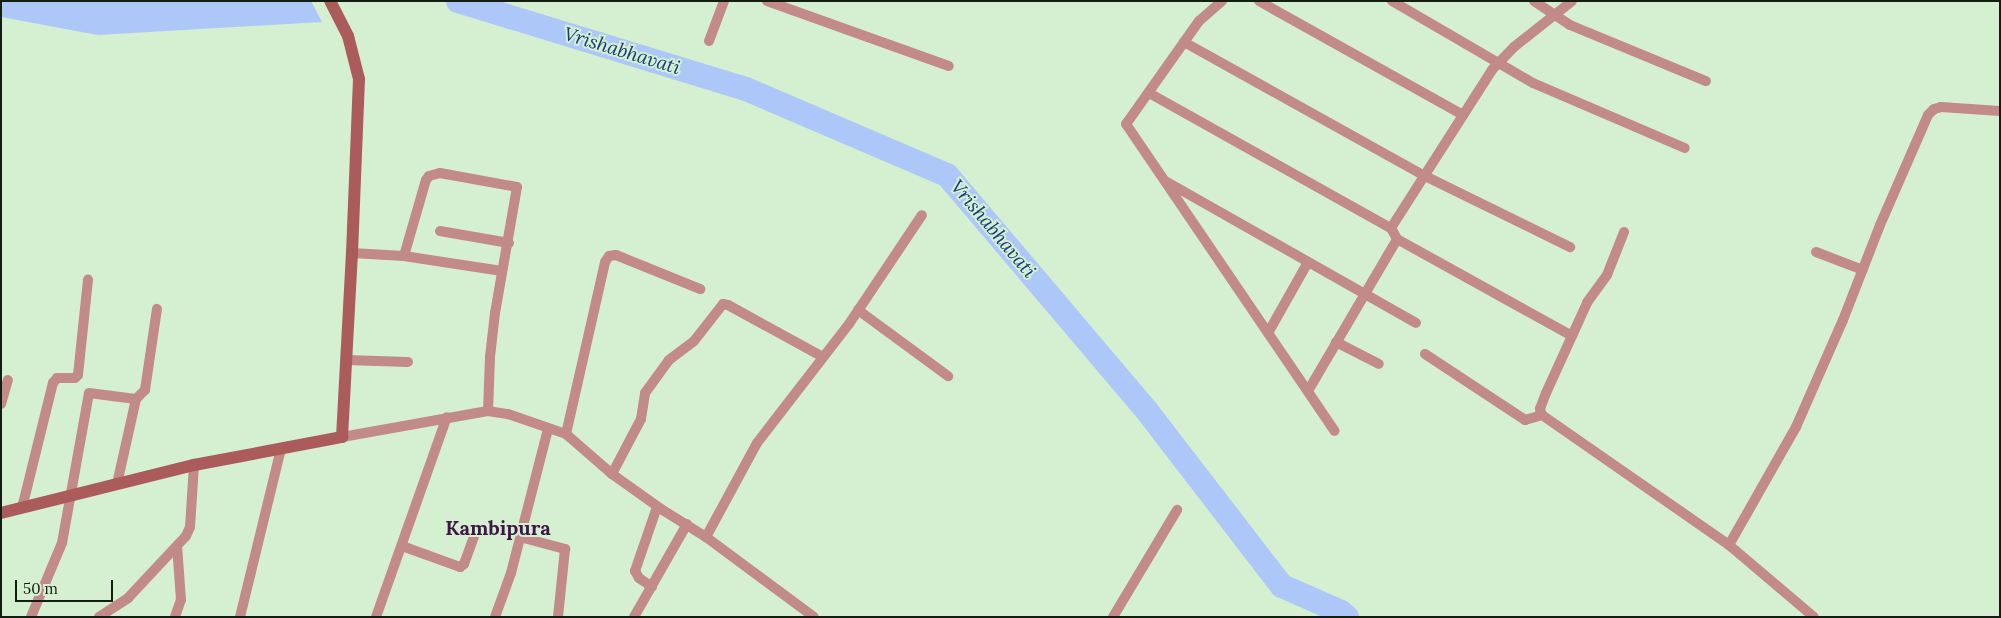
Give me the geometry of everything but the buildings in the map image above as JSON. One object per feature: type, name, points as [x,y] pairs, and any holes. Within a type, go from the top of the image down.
[{"type":"street","points":[[330,1],[348,36],[359,79],[342,437]]},
{"type":"street","points":[[709,41],[724,1]]},
{"type":"street","points":[[767,1],[949,66]]},
{"type":"street","points":[[1222,1],[1199,21],[1126,124],[1335,431]]},
{"type":"street","points":[[1259,1],[1463,115]]},
{"type":"street","points":[[1392,1],[1533,83],[1685,148]]},
{"type":"street","points":[[1534,1],[1570,26],[1706,81]]},
{"type":"street","points":[[1391,228],[1423,175],[1499,62],[1514,47],[1572,1]]},
{"type":"street","points":[[1184,42],[1423,175],[1570,247]]},
{"type":"street","points":[[1148,92],[1391,228],[1397,238],[1572,336]]},
{"type":"street","points":[[1729,545],[1796,427],[1928,114],[1941,107],[2000,111]]},
{"type":"street","points":[[404,256],[426,180],[434,174],[517,187],[509,243],[502,271],[490,357],[488,411]]},
{"type":"street","points":[[1164,179],[1416,323]]},
{"type":"street","points":[[706,537],[757,443],[858,310],[922,215]]},
{"type":"street","points":[[440,231],[509,243]]},
{"type":"street","points":[[1624,232],[1607,275],[1587,303],[1546,393],[1540,409],[1542,415],[1729,545],[1814,617]]},
{"type":"street","points":[[1308,391],[1397,238]]},
{"type":"street","points":[[1816,252],[1863,270]]},
{"type":"street","points":[[352,253],[404,256],[502,271]]},
{"type":"street","points":[[566,434],[605,262],[609,256],[616,255],[700,289]]},
{"type":"street","points":[[1268,333],[1308,262]]},
{"type":"street","points":[[22,508],[53,383],[57,378],[75,378],[78,375],[88,280]]},
{"type":"street","points":[[612,474],[641,419],[645,393],[669,360],[694,341],[723,304],[823,358]]},
{"type":"street","points":[[117,484],[136,399],[145,390],[157,309]]},
{"type":"street","points":[[858,310],[948,376]]},
{"type":"street","points":[[1336,342],[1379,364]]},
{"type":"street","points":[[1425,354],[1525,420],[1542,415]]},
{"type":"street","points":[[346,360],[408,362]]},
{"type":"street","points":[[1,404],[8,380]]},
{"type":"street","points":[[30,617],[60,551],[88,394],[136,399]]},
{"type":"street","points":[[1,513],[194,465],[446,417],[488,411],[508,414],[566,434],[612,474],[657,507],[706,537],[807,615]]},
{"type":"street","points":[[376,617],[446,417]]},
{"type":"street","points":[[495,617],[511,573],[548,429]]},
{"type":"street","points":[[240,617],[280,449]]},
{"type":"street","points":[[99,617],[128,598],[186,536],[190,527],[194,465]]},
{"type":"street","points":[[652,587],[639,578],[635,571],[657,507]]},
{"type":"street","points":[[1113,617],[1177,510]]},
{"type":"street","points":[[634,617],[687,524]]},
{"type":"street","points":[[402,546],[460,567],[464,564],[474,537]]},
{"type":"street","points":[[520,537],[565,549],[558,617]]},
{"type":"street","points":[[175,617],[181,600],[177,546]]},
{"type":"water","points":[[1,1],[311,1],[322,22],[98,35],[1,17]]},
{"type":"waterway","name":"Vrishabhavati","points":[[458,1],[746,89],[947,175],[1147,411],[1282,586],[1341,612],[1347,617]]},
{"type":"district","name":"Kambipura","points":[[498,527]]}]
